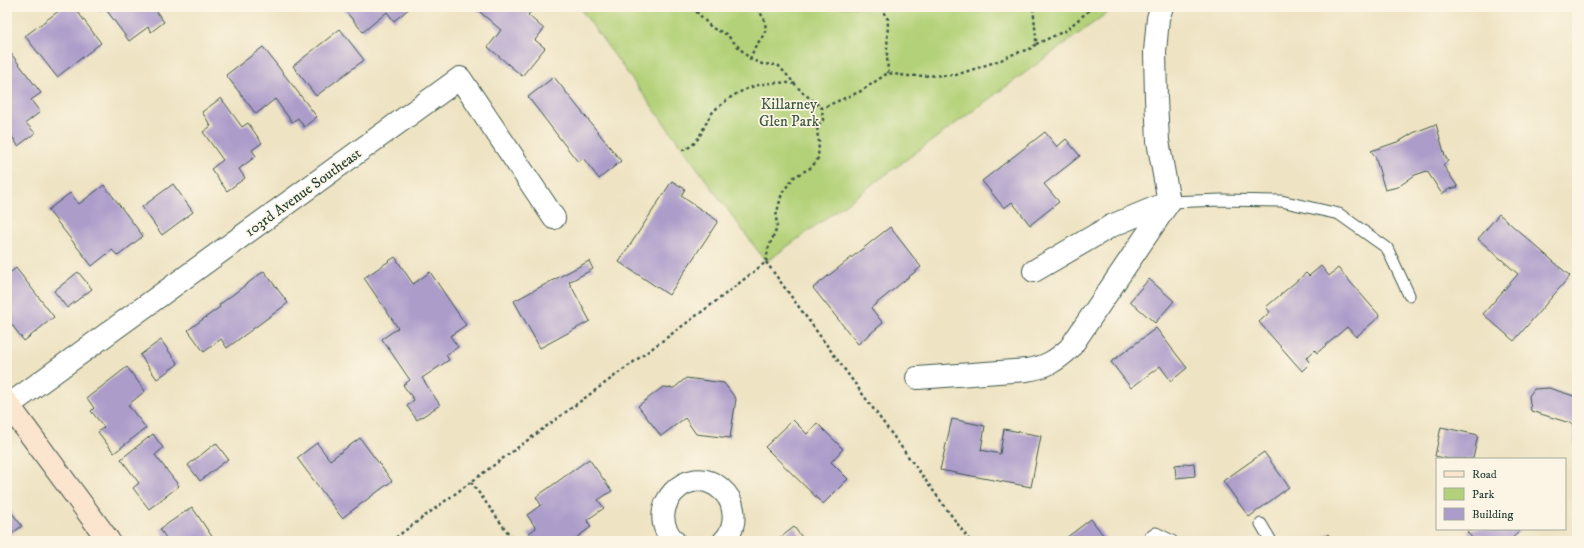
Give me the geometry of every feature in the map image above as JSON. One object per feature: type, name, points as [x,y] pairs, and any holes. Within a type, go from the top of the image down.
[{"type":"street","points":[[917,378],[1027,370],[1041,368],[1056,360],[1070,348],[1169,202],[1158,141],[1155,60],[1158,18],[1162,7]]},
{"type":"street","name":"103rd Avenue Southeast","points":[[8,404],[460,78],[554,218]]},
{"type":"street","points":[[1034,271],[1111,226],[1169,202]]},
{"type":"street","points":[[8,404],[109,541]]},
{"type":"street","points":[[669,540],[663,516],[664,505],[670,495],[678,488],[687,482],[698,480],[710,482],[719,488],[728,495],[733,505],[733,527],[724,541]]},
{"type":"lane","points":[[1169,202],[1221,200],[1281,202],[1339,214],[1387,248],[1410,295]]},
{"type":"lane","points":[[1261,524],[1271,541]]},
{"type":"lane","points":[[1145,541],[1156,533],[1172,541]]},
{"type":"path","points":[[391,541],[766,262],[768,249],[777,228],[776,216],[782,193],[794,177],[812,167],[818,158],[819,142],[817,132],[818,126],[823,120],[822,108],[807,97],[778,65],[762,64],[750,58],[726,34],[712,28],[692,7]]},
{"type":"path","points":[[750,58],[754,47],[763,36],[766,29],[764,18],[757,9],[758,7]]},
{"type":"path","points":[[885,7],[883,10],[888,19],[888,73]]},
{"type":"path","points":[[1033,7],[1036,44]]},
{"type":"path","points":[[822,108],[861,91],[888,73],[907,76],[956,75],[1002,60],[1011,55],[1032,48],[1036,44],[1065,31],[1091,8]]},
{"type":"path","points":[[682,150],[686,149],[698,139],[714,111],[739,92],[765,84],[783,82],[795,84]]},
{"type":"path","points":[[766,262],[970,541]]},
{"type":"path","points":[[471,482],[514,541]]},
{"type":"green space","name":"Killarney Glen Park","points":[[579,7],[1115,7],[766,262]]},
{"type":"building","points":[[64,7],[74,7],[101,43],[57,77],[25,36]]},
{"type":"building","points":[[97,7],[155,7],[154,8],[164,22],[151,32],[148,27],[129,41],[105,8],[100,11]]},
{"type":"building","points":[[342,7],[411,7],[394,21],[387,12],[363,32]]},
{"type":"building","points":[[474,7],[535,7],[528,15],[544,29],[535,40],[545,48],[522,76],[488,47],[501,30]]},
{"type":"building","points":[[340,29],[364,60],[316,96],[293,66]]},
{"type":"building","points":[[263,47],[317,117],[304,127],[298,118],[292,122],[275,99],[256,114],[226,75]]},
{"type":"building","points":[[9,51],[41,93],[31,100],[40,112],[26,123],[35,133],[18,146],[11,135],[7,138],[7,52]]},
{"type":"building","points":[[554,77],[621,161],[599,179],[583,158],[578,162],[528,97]]},
{"type":"building","points":[[221,98],[242,127],[248,123],[262,143],[252,150],[256,156],[239,169],[245,178],[227,191],[211,169],[223,160],[203,132],[211,126],[202,112]]},
{"type":"building","points":[[1436,124],[1445,156],[1448,161],[1443,165],[1458,187],[1449,189],[1442,194],[1427,171],[1415,175],[1398,187],[1385,190],[1375,156],[1371,151],[1400,141],[1413,133]]},
{"type":"building","points":[[1045,132],[1057,147],[1066,139],[1080,156],[1044,184],[1059,202],[1030,225],[1012,202],[1004,208],[982,181]]},
{"type":"building","points":[[672,181],[685,189],[681,196],[718,221],[669,295],[619,262]]},
{"type":"building","points":[[173,184],[193,212],[162,235],[142,207]]},
{"type":"building","points":[[104,185],[143,236],[118,256],[112,250],[92,266],[48,210],[70,193],[79,204]]},
{"type":"building","points":[[1499,214],[1570,276],[1514,341],[1483,314],[1518,274],[1478,239]]},
{"type":"building","points":[[890,227],[921,267],[871,308],[883,323],[858,344],[813,288]]},
{"type":"building","points":[[395,257],[413,284],[430,272],[466,325],[450,336],[458,347],[446,355],[449,360],[422,378],[440,405],[417,420],[407,406],[414,400],[403,385],[410,380],[382,339],[398,328],[364,278]]},
{"type":"building","points":[[589,261],[593,269],[569,282],[590,321],[540,348],[514,301]]},
{"type":"building","points":[[1321,266],[1329,276],[1338,268],[1380,316],[1356,337],[1347,327],[1317,353],[1315,350],[1306,358],[1310,363],[1302,371],[1259,322],[1270,312],[1266,307],[1306,273],[1309,276]]},
{"type":"building","points":[[16,268],[54,317],[24,341],[7,318],[7,275]]},
{"type":"building","points":[[264,271],[288,303],[227,348],[221,339],[204,352],[188,330],[220,307],[219,305]]},
{"type":"building","points":[[78,272],[92,289],[67,308],[54,291]]},
{"type":"building","points":[[1149,279],[1174,301],[1155,323],[1130,301]]},
{"type":"building","points":[[1156,328],[1187,368],[1171,381],[1160,366],[1131,388],[1111,362]]},
{"type":"building","points":[[161,340],[178,364],[157,379],[140,355]]},
{"type":"building","points":[[127,367],[145,391],[128,405],[146,428],[114,453],[98,432],[104,427],[91,411],[94,408],[87,398]]},
{"type":"building","points":[[686,378],[724,383],[736,399],[730,438],[696,434],[685,418],[661,436],[638,406],[663,387],[674,388]]},
{"type":"building","points":[[1549,388],[1577,397],[1577,464],[1573,424],[1531,411],[1529,396],[1534,389]]},
{"type":"building","points":[[952,419],[985,426],[981,450],[1000,454],[1004,429],[1041,436],[1031,487],[940,470]]},
{"type":"building","points":[[793,420],[807,434],[817,423],[843,449],[831,462],[848,479],[823,504],[765,447]]},
{"type":"building","points":[[1441,427],[1478,435],[1473,458],[1444,458],[1435,456]]},
{"type":"building","points":[[153,434],[163,448],[155,455],[179,486],[149,509],[133,488],[139,483],[121,459]]},
{"type":"building","points":[[360,438],[392,481],[342,518],[297,458],[317,443],[330,460]]},
{"type":"building","points":[[216,443],[228,459],[200,481],[188,465]]},
{"type":"building","points":[[1264,452],[1289,487],[1249,517],[1223,481]]},
{"type":"building","points":[[589,459],[612,491],[598,500],[604,508],[587,520],[591,527],[572,541],[533,541],[528,534],[536,528],[527,515],[541,505],[536,497]]},
{"type":"building","points":[[1194,463],[1195,476],[1176,478],[1175,465]]},
{"type":"building","points":[[192,507],[215,541],[168,541],[160,529]]},
{"type":"building","points":[[9,509],[22,526],[7,537],[7,511]]},
{"type":"building","points":[[1091,519],[1106,539],[1103,541],[1062,541]]},
{"type":"building","points":[[794,527],[805,541],[776,541]]},
{"type":"building","points":[[1470,530],[1518,530],[1519,532],[1509,541],[1475,541],[1467,532]]},
{"type":"building","points":[[1328,534],[1334,541],[1319,541]]}]
